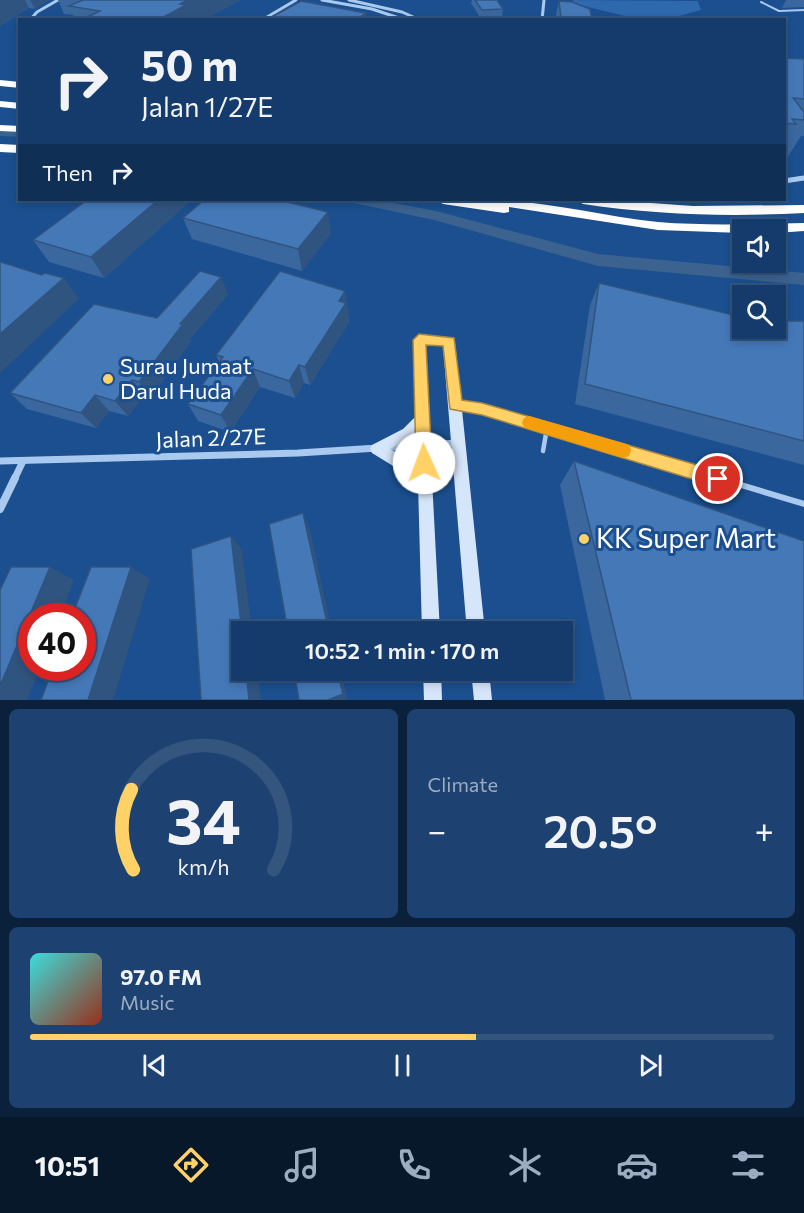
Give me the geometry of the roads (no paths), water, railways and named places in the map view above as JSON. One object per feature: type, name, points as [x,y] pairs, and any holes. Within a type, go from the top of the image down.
[{"type":"highway","points":[[0,83],[18,84]]},
{"type":"highway","points":[[0,94],[18,96]]},
{"type":"highway","points":[[0,104],[18,106]]},
{"type":"highway","points":[[0,114],[18,116]]},
{"type":"highway","points":[[0,123],[18,124]]},
{"type":"highway","points":[[0,128],[18,129]]},
{"type":"highway","points":[[0,148],[18,149]]},
{"type":"highway","points":[[449,201],[572,221],[691,228],[804,227]]},
{"type":"highway","points":[[498,201],[658,226]]},
{"type":"highway","points":[[590,201],[648,209],[696,212],[804,209]]},
{"type":"street","points":[[32,18],[37,12],[58,0]]},
{"type":"street","points":[[265,18],[296,0]]},
{"type":"street","points":[[322,0],[372,9],[399,18]]},
{"type":"street","points":[[349,0],[402,12],[416,18]]},
{"type":"street","points":[[542,18],[544,0]]},
{"type":"street","points":[[786,181],[804,178]]},
{"type":"street","points":[[430,621],[419,340],[449,342],[475,621]]},
{"type":"street","points":[[377,449],[408,433],[422,419]]},
{"type":"street","name":"Jalan 2/27E","points":[[0,461],[377,449],[459,443]]},
{"type":"street","points":[[377,449],[425,480]]},
{"type":"street","points":[[0,509],[23,461]]},
{"type":"street","points":[[432,681],[433,700]]},
{"type":"street","points":[[481,681],[483,700]]},
{"type":"lane","points":[[761,2],[779,10],[804,10]]},
{"type":"lane","points":[[455,405],[482,409],[804,504]]},
{"type":"lane","points":[[543,452],[547,428]]},
{"type":"waterway","points":[[0,132],[18,133]]},
{"type":"waterway","points":[[364,201],[436,216],[598,260],[804,279]]},
{"type":"place","name":"Surau Jumaat Darul Huda","points":[[108,379]]},
{"type":"place","name":"KK Super Mart","points":[[584,539]]}]
